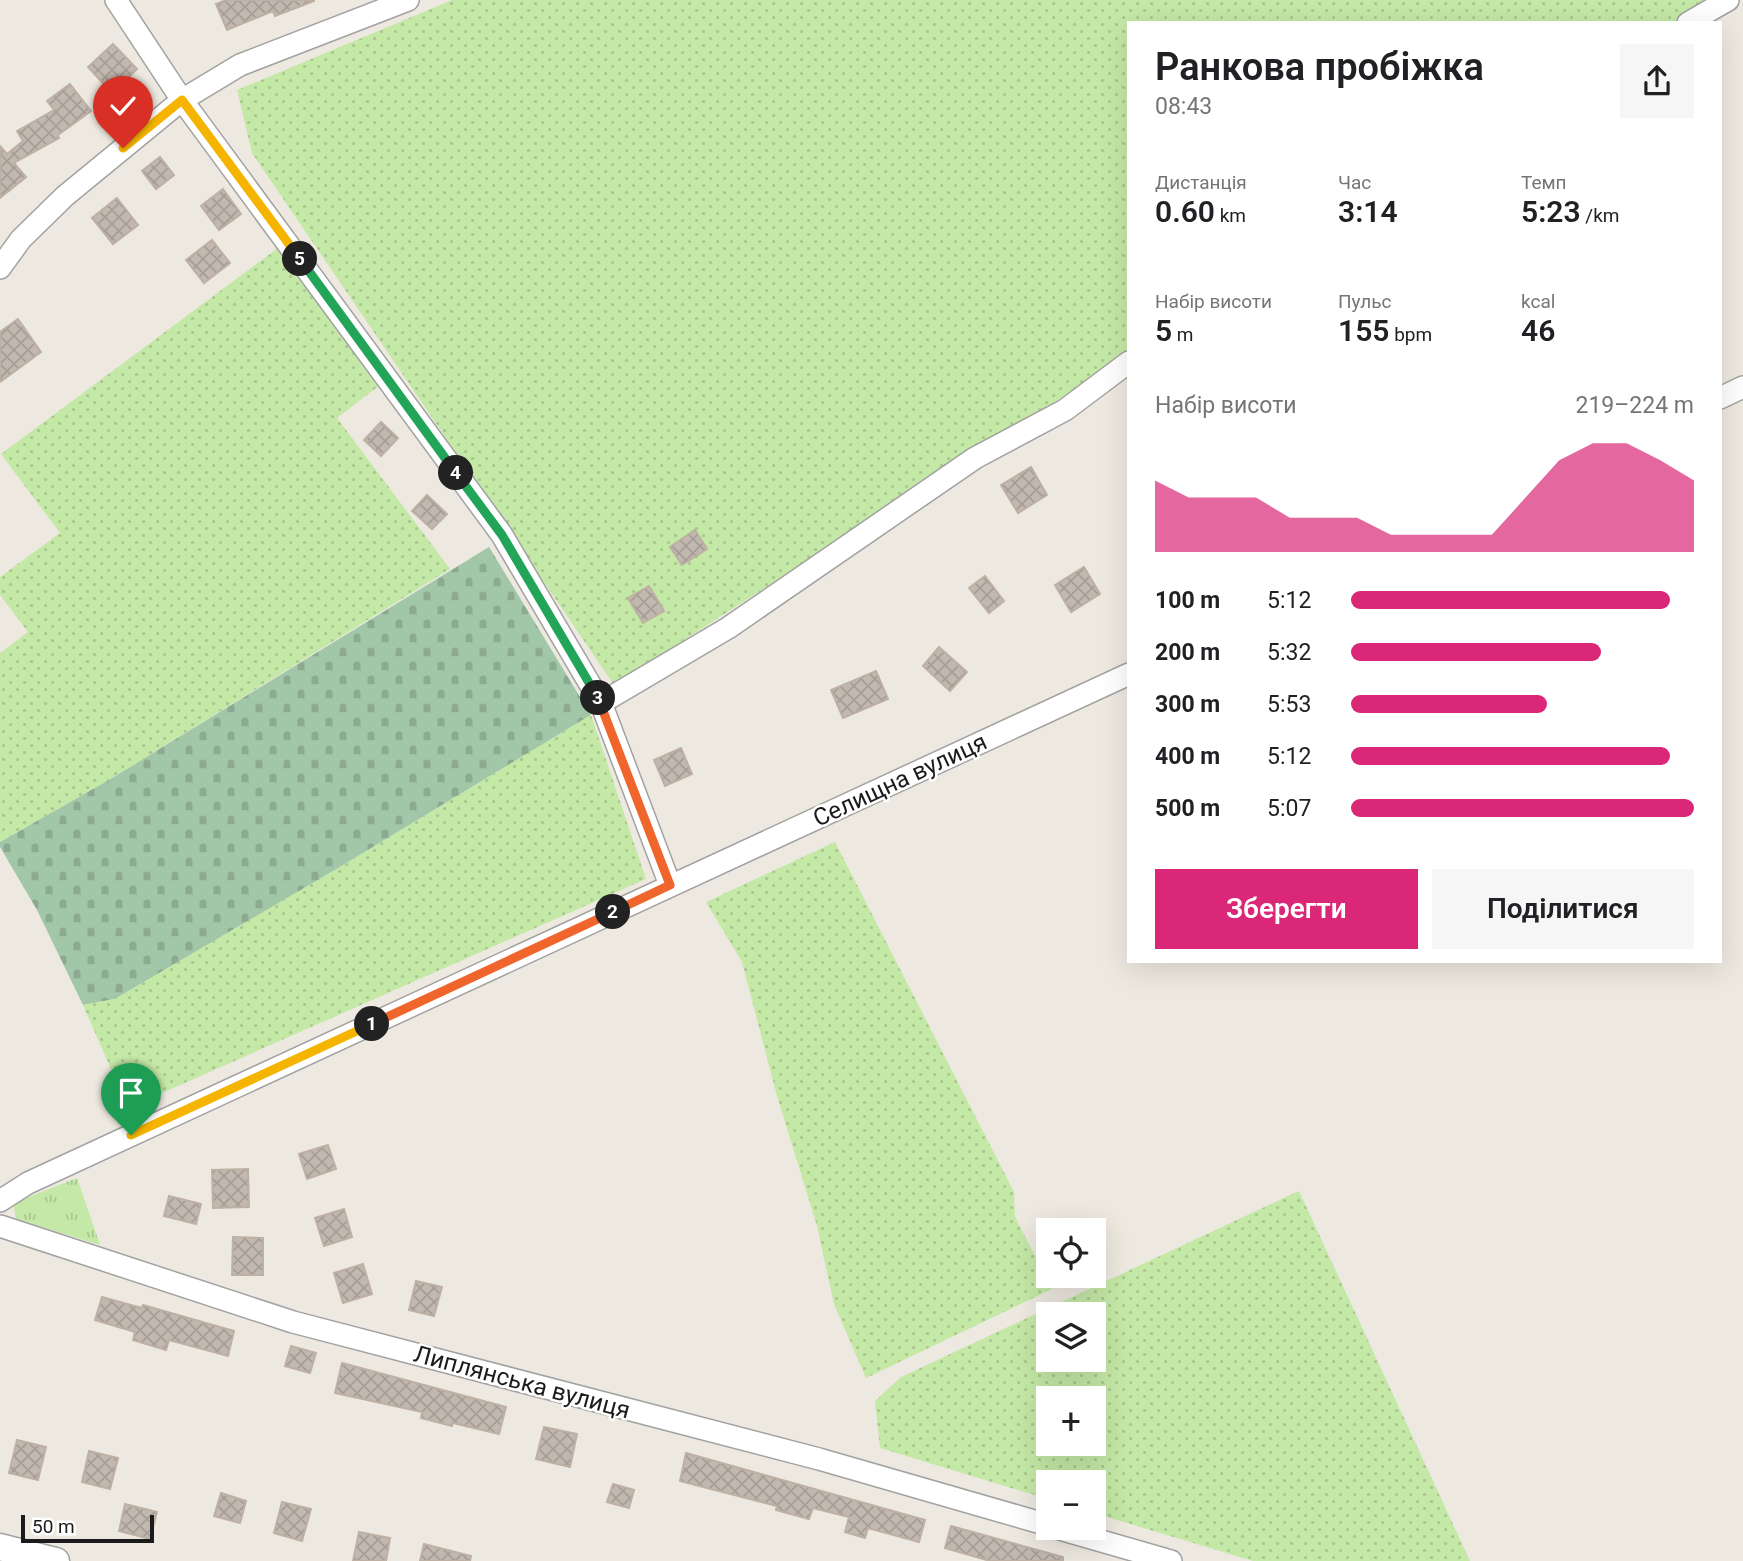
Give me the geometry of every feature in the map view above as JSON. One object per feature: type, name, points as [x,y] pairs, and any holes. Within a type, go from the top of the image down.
[{"type":"street","points":[[116,0],[182,100],[502,535],[601,703],[670,885]]},
{"type":"street","points":[[0,268],[21,239],[65,196],[182,100],[240,65],[408,0]]},
{"type":"street","points":[[1691,21],[1728,0]]},
{"type":"street","points":[[601,703],[728,628],[975,458],[1065,410],[1127,364]]},
{"type":"street","points":[[1722,397],[1743,387]]},
{"type":"street","name":"Селищна вулиця","points":[[0,1201],[28,1182],[1127,675]]},
{"type":"street","name":"Липлянська вулиця","points":[[0,1226],[293,1322],[818,1459],[1036,1522]]},
{"type":"street","points":[[1098,1540],[1171,1561]]},
{"type":"street","points":[[0,1547],[56,1561]]},
{"type":"green space","points":[[452,0],[1721,0],[1686,21],[1127,21],[1127,355],[614,685],[252,153],[237,90]]},
{"type":"green space","points":[[278,248],[380,385],[337,418],[450,569],[112,778],[0,842],[0,653],[28,632],[0,595],[0,577],[60,533],[1,454]]},
{"type":"green space","points":[[489,547],[591,715],[115,999],[83,1005],[37,910],[0,847],[0,842],[112,778]]},
{"type":"green space","points":[[591,715],[646,879],[128,1108],[83,1005],[115,999]]},
{"type":"green space","points":[[835,842],[1014,1192],[1015,1217],[1036,1258],[1036,1288],[1052,1289],[866,1378],[834,1304],[817,1226],[777,1096],[742,962],[706,902]]},
{"type":"green space","points":[[77,1178],[100,1245],[16,1219],[13,1203]]},
{"type":"green space","points":[[1299,1191],[1470,1561],[1253,1561],[1106,1517],[1106,1470],[1036,1470],[1036,1495],[880,1448],[875,1401],[901,1377],[1036,1314],[1036,1372],[1106,1372],[1106,1302],[1061,1302],[1091,1288],[1106,1288],[1106,1281]]},
{"type":"building","points":[[226,0],[314,1],[275,16],[273,11],[227,30],[216,4]]},
{"type":"building","points":[[113,44],[137,69],[112,93],[88,67]]},
{"type":"building","points":[[70,84],[91,111],[58,135],[59,138],[14,163],[26,177],[0,198],[0,146],[7,154],[23,141],[17,131],[54,110],[47,101]]},
{"type":"building","points":[[160,157],[174,175],[156,189],[142,171]]},
{"type":"building","points":[[223,189],[241,214],[219,230],[201,206]]},
{"type":"building","points":[[117,198],[138,225],[113,244],[92,218]]},
{"type":"building","points":[[212,240],[230,263],[204,283],[186,260]]},
{"type":"building","points":[[18,319],[41,352],[0,382],[0,332]]},
{"type":"building","points":[[381,422],[398,438],[381,456],[364,440]]},
{"type":"building","points":[[1031,467],[1047,495],[1018,513],[1001,485]]},
{"type":"building","points":[[427,495],[447,514],[432,529],[412,511]]},
{"type":"building","points":[[695,530],[707,549],[682,565],[670,547]]},
{"type":"building","points":[[1084,567],[1100,594],[1071,612],[1055,585]]},
{"type":"building","points":[[985,576],[1004,601],[989,613],[969,588]]},
{"type":"building","points":[[649,586],[664,611],[643,623],[628,598]]},
{"type":"building","points":[[939,647],[967,672],[950,691],[923,666]]},
{"type":"building","points":[[876,671],[888,699],[843,718],[831,690]]},
{"type":"building","points":[[681,748],[692,774],[665,786],[654,760]]},
{"type":"building","points":[[328,1145],[336,1169],[307,1179],[299,1154]]},
{"type":"building","points":[[248,1169],[249,1207],[213,1208],[212,1170]]},
{"type":"building","points":[[169,1196],[201,1204],[196,1224],[164,1216]]},
{"type":"building","points":[[344,1209],[352,1237],[324,1246],[315,1218]]},
{"type":"building","points":[[233,1237],[263,1238],[263,1275],[232,1275]]},
{"type":"building","points":[[363,1264],[372,1294],[343,1303],[334,1273]]},
{"type":"building","points":[[416,1281],[442,1287],[434,1316],[409,1310]]},
{"type":"building","points":[[102,1297],[142,1308],[143,1305],[234,1331],[228,1356],[169,1340],[166,1350],[133,1340],[135,1332],[95,1320]]},
{"type":"building","points":[[291,1346],[316,1353],[310,1373],[285,1366]]},
{"type":"building","points":[[342,1363],[506,1407],[499,1434],[453,1423],[452,1426],[421,1418],[422,1412],[335,1393]]},
{"type":"building","points":[[544,1427],[577,1434],[570,1467],[536,1459]]},
{"type":"building","points":[[17,1440],[46,1447],[38,1480],[9,1473]]},
{"type":"building","points":[[89,1451],[118,1458],[110,1489],[82,1482]]},
{"type":"building","points":[[686,1453],[925,1520],[919,1542],[868,1528],[865,1538],[845,1532],[849,1517],[813,1508],[809,1519],[776,1510],[777,1506],[680,1481]]},
{"type":"building","points":[[613,1484],[634,1490],[629,1508],[607,1502]]},
{"type":"building","points":[[221,1493],[246,1501],[240,1523],[214,1516]]},
{"type":"building","points":[[282,1502],[311,1509],[302,1541],[274,1533]]},
{"type":"building","points":[[125,1504],[157,1512],[150,1539],[119,1531]]},
{"type":"building","points":[[951,1526],[1063,1557],[1063,1561],[990,1561],[945,1548]]},
{"type":"building","points":[[359,1532],[390,1538],[386,1561],[353,1561]]},
{"type":"building","points":[[424,1544],[471,1556],[470,1561],[420,1561]]},
{"type":"route","points":[[123,148],[182,100],[502,535],[601,703],[670,885],[131,1135]]}]
